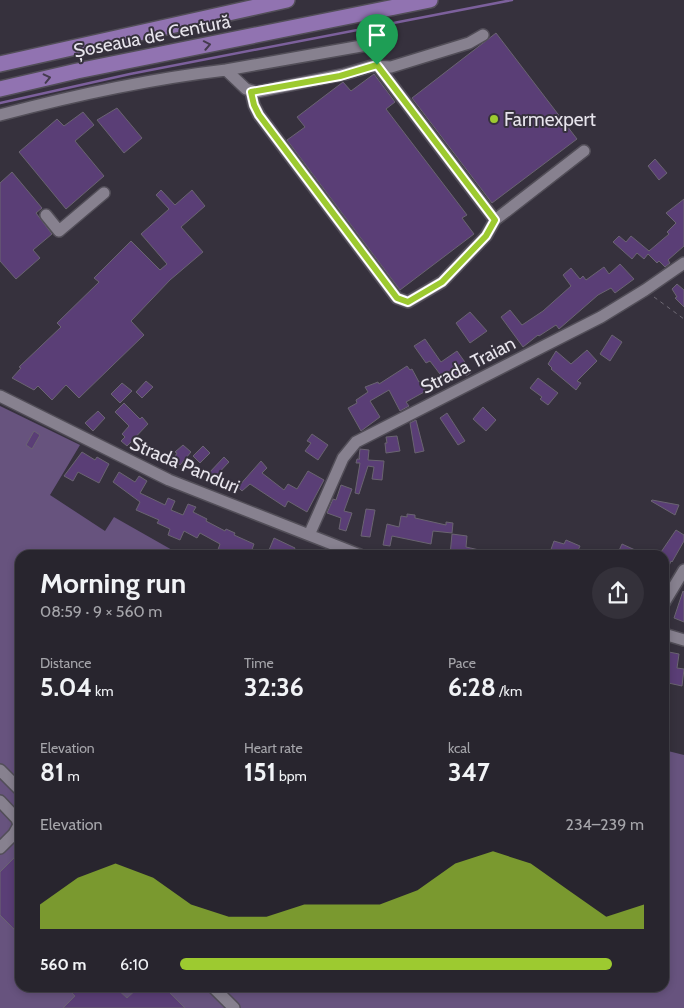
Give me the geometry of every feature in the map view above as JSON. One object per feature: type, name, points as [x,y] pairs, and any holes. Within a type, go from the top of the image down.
[{"type":"main road","name":"Șoseaua de Centură","points":[[0,64],[287,0]]},
{"type":"main road","name":"Șoseaua de Centură","points":[[0,89],[77,71],[430,0]]},
{"type":"street","points":[[251,92],[340,76],[377,65],[391,67],[470,43],[483,35]]},
{"type":"street","points":[[0,115],[119,86],[179,75],[226,70],[367,45]]},
{"type":"street","points":[[377,65],[495,220]]},
{"type":"street","points":[[226,70],[251,92],[259,115],[399,300],[408,302],[442,282],[486,236],[495,220],[584,151]]},
{"type":"street","points":[[46,215],[59,231],[104,193]]},
{"type":"street","name":"Strada Traian","points":[[309,535],[343,458],[356,442],[601,317],[684,263]]},
{"type":"street","name":"Strada Panduri","points":[[0,396],[135,465],[347,550]]},
{"type":"street","points":[[669,595],[684,570]]},
{"type":"street","points":[[669,636],[684,640]]},
{"type":"street","points":[[0,770],[15,785]]},
{"type":"street","points":[[0,801],[15,817]]},
{"type":"street","points":[[0,848],[15,832]]},
{"type":"street","points":[[218,992],[234,1008]]},
{"type":"path","points":[[645,290],[684,319]]},
{"type":"shaded area","points":[[0,406],[80,445],[50,495],[105,531],[114,517],[172,550],[15,550],[15,992],[669,992],[669,751],[684,755],[684,1008],[0,1008]]},
{"type":"building","name":"Farmexpert","points":[[496,33],[577,139],[492,203],[412,98]]},
{"type":"building","points":[[374,74],[395,102],[386,109],[467,215],[462,218],[474,234],[400,290],[287,140],[305,127],[297,117],[343,82],[351,91]]},
{"type":"building","points":[[117,108],[142,138],[124,153],[97,120]]},
{"type":"building","points":[[83,112],[94,125],[75,141],[104,176],[66,209],[19,152],[57,119],[64,126]]},
{"type":"building","points":[[655,159],[667,173],[659,180],[648,166]]},
{"type":"building","points":[[12,172],[42,208],[36,213],[52,234],[33,250],[40,258],[16,279],[0,261],[0,183]]},
{"type":"building","points":[[161,190],[175,205],[192,190],[205,206],[181,227],[203,252],[170,280],[131,321],[144,335],[79,398],[66,385],[52,400],[38,386],[34,390],[12,378],[21,368],[19,367],[61,327],[57,323],[99,282],[94,278],[131,241],[160,270],[167,264],[141,234],[169,209],[156,195]]},
{"type":"building","points":[[684,199],[684,246],[668,260],[670,263],[665,267],[659,261],[657,263],[648,254],[644,259],[637,253],[632,259],[613,242],[619,236],[626,242],[631,236],[649,251],[669,234],[667,232],[676,223],[666,213]]},
{"type":"building","points":[[620,264],[634,279],[615,293],[611,288],[598,295],[559,329],[556,325],[538,335],[523,347],[501,317],[510,310],[522,325],[543,311],[571,286],[563,275],[571,268],[580,279],[583,276],[586,280],[604,267],[609,274]]},
{"type":"building","points":[[677,284],[684,290],[684,307],[675,298],[677,297],[672,289]]},
{"type":"building","points":[[470,312],[487,331],[470,343],[456,323]]},
{"type":"building","points":[[612,335],[622,342],[610,361],[600,354]]},
{"type":"building","points":[[425,339],[441,362],[457,351],[472,372],[466,376],[461,371],[446,382],[430,361],[426,363],[414,346]]},
{"type":"building","points":[[587,350],[597,361],[577,381],[581,383],[576,390],[551,369],[548,364],[556,351],[571,364]]},
{"type":"building","points":[[407,366],[410,370],[412,369],[419,382],[422,380],[426,391],[406,402],[409,406],[400,411],[389,390],[370,401],[380,417],[361,431],[348,408],[357,403],[356,400],[368,392],[365,387],[378,382],[379,384]]},
{"type":"building","points":[[538,378],[558,393],[548,405],[540,399],[542,397],[530,388]]},
{"type":"building","points":[[146,381],[153,387],[142,398],[136,392]]},
{"type":"building","points":[[122,383],[132,391],[120,403],[111,394]]},
{"type":"building","points":[[124,403],[140,419],[142,417],[148,424],[127,446],[121,441],[125,437],[122,434],[129,426],[115,412]]},
{"type":"building","points":[[483,407],[496,420],[486,431],[473,419]]},
{"type":"building","points":[[98,411],[105,418],[93,431],[85,423]]},
{"type":"building","points":[[447,413],[465,441],[458,445],[440,418]]},
{"type":"building","points":[[416,420],[424,451],[415,453],[410,423]]},
{"type":"building","points":[[34,431],[40,435],[32,449],[26,445]]},
{"type":"building","points":[[312,434],[328,445],[318,460],[305,451],[311,443],[307,441]]},
{"type":"building","points":[[397,436],[400,451],[386,453],[386,437]]},
{"type":"building","points":[[183,445],[191,452],[180,465],[174,458],[177,453],[175,452]]},
{"type":"building","points":[[203,446],[210,453],[200,463],[193,456]]},
{"type":"building","points":[[360,449],[369,450],[368,460],[384,461],[382,480],[372,479],[374,467],[368,466],[359,494],[355,493],[360,463],[356,463],[357,459],[360,459]]},
{"type":"building","points":[[82,452],[95,460],[97,457],[109,464],[99,483],[78,472],[73,481],[64,476]]},
{"type":"building","points":[[224,457],[229,462],[213,479],[208,474]]},
{"type":"building","points":[[261,461],[267,468],[262,473],[284,490],[288,484],[297,489],[308,471],[324,480],[307,512],[288,501],[285,507],[250,484],[242,491],[238,487]]},
{"type":"building","points":[[119,472],[135,482],[139,476],[147,481],[140,493],[165,505],[168,498],[175,501],[171,510],[183,515],[188,504],[196,507],[193,512],[207,519],[206,521],[225,531],[226,529],[235,533],[234,535],[254,544],[252,550],[218,550],[220,544],[200,533],[197,538],[184,531],[180,540],[168,535],[170,529],[157,523],[159,520],[136,510],[140,502],[113,482]]},
{"type":"building","points":[[341,485],[352,489],[344,511],[352,513],[346,531],[339,529],[341,518],[327,513],[333,499],[336,500]]},
{"type":"building","points":[[651,501],[679,505],[675,515]]},
{"type":"building","points":[[366,509],[375,510],[370,537],[361,536]]},
{"type":"building","points":[[407,514],[415,515],[415,518],[446,525],[446,522],[453,523],[452,533],[433,531],[431,544],[392,536],[390,546],[383,545],[387,524],[399,527],[401,516],[407,517]]},
{"type":"building","points":[[676,530],[684,535],[684,541],[669,566],[669,550],[662,550]]},
{"type":"building","points":[[452,534],[467,536],[466,547],[479,550],[450,550]]},
{"type":"building","points":[[274,538],[295,548],[294,550],[269,550]]},
{"type":"building","points":[[566,540],[580,546],[578,550],[551,550],[554,541],[564,544]]},
{"type":"building","points":[[622,544],[635,550],[619,550]]},
{"type":"building","points":[[684,592],[684,622],[674,618]]},
{"type":"building","points":[[669,652],[679,654],[677,668],[684,669],[682,686],[669,683]]},
{"type":"building","points":[[15,857],[15,930],[0,915],[0,872]]},
{"type":"building","points":[[71,992],[120,992],[127,998],[134,992],[169,992],[185,1008],[63,1008],[75,996]]},
{"type":"waterway","points":[[0,103],[130,74],[512,0]]},
{"type":"place","name":"Farmexpert","points":[[494,119]]},
{"type":"route","points":[[377,65],[495,220],[486,236],[442,282],[408,302],[397,298],[259,115],[251,92],[340,76],[377,65]]}]
